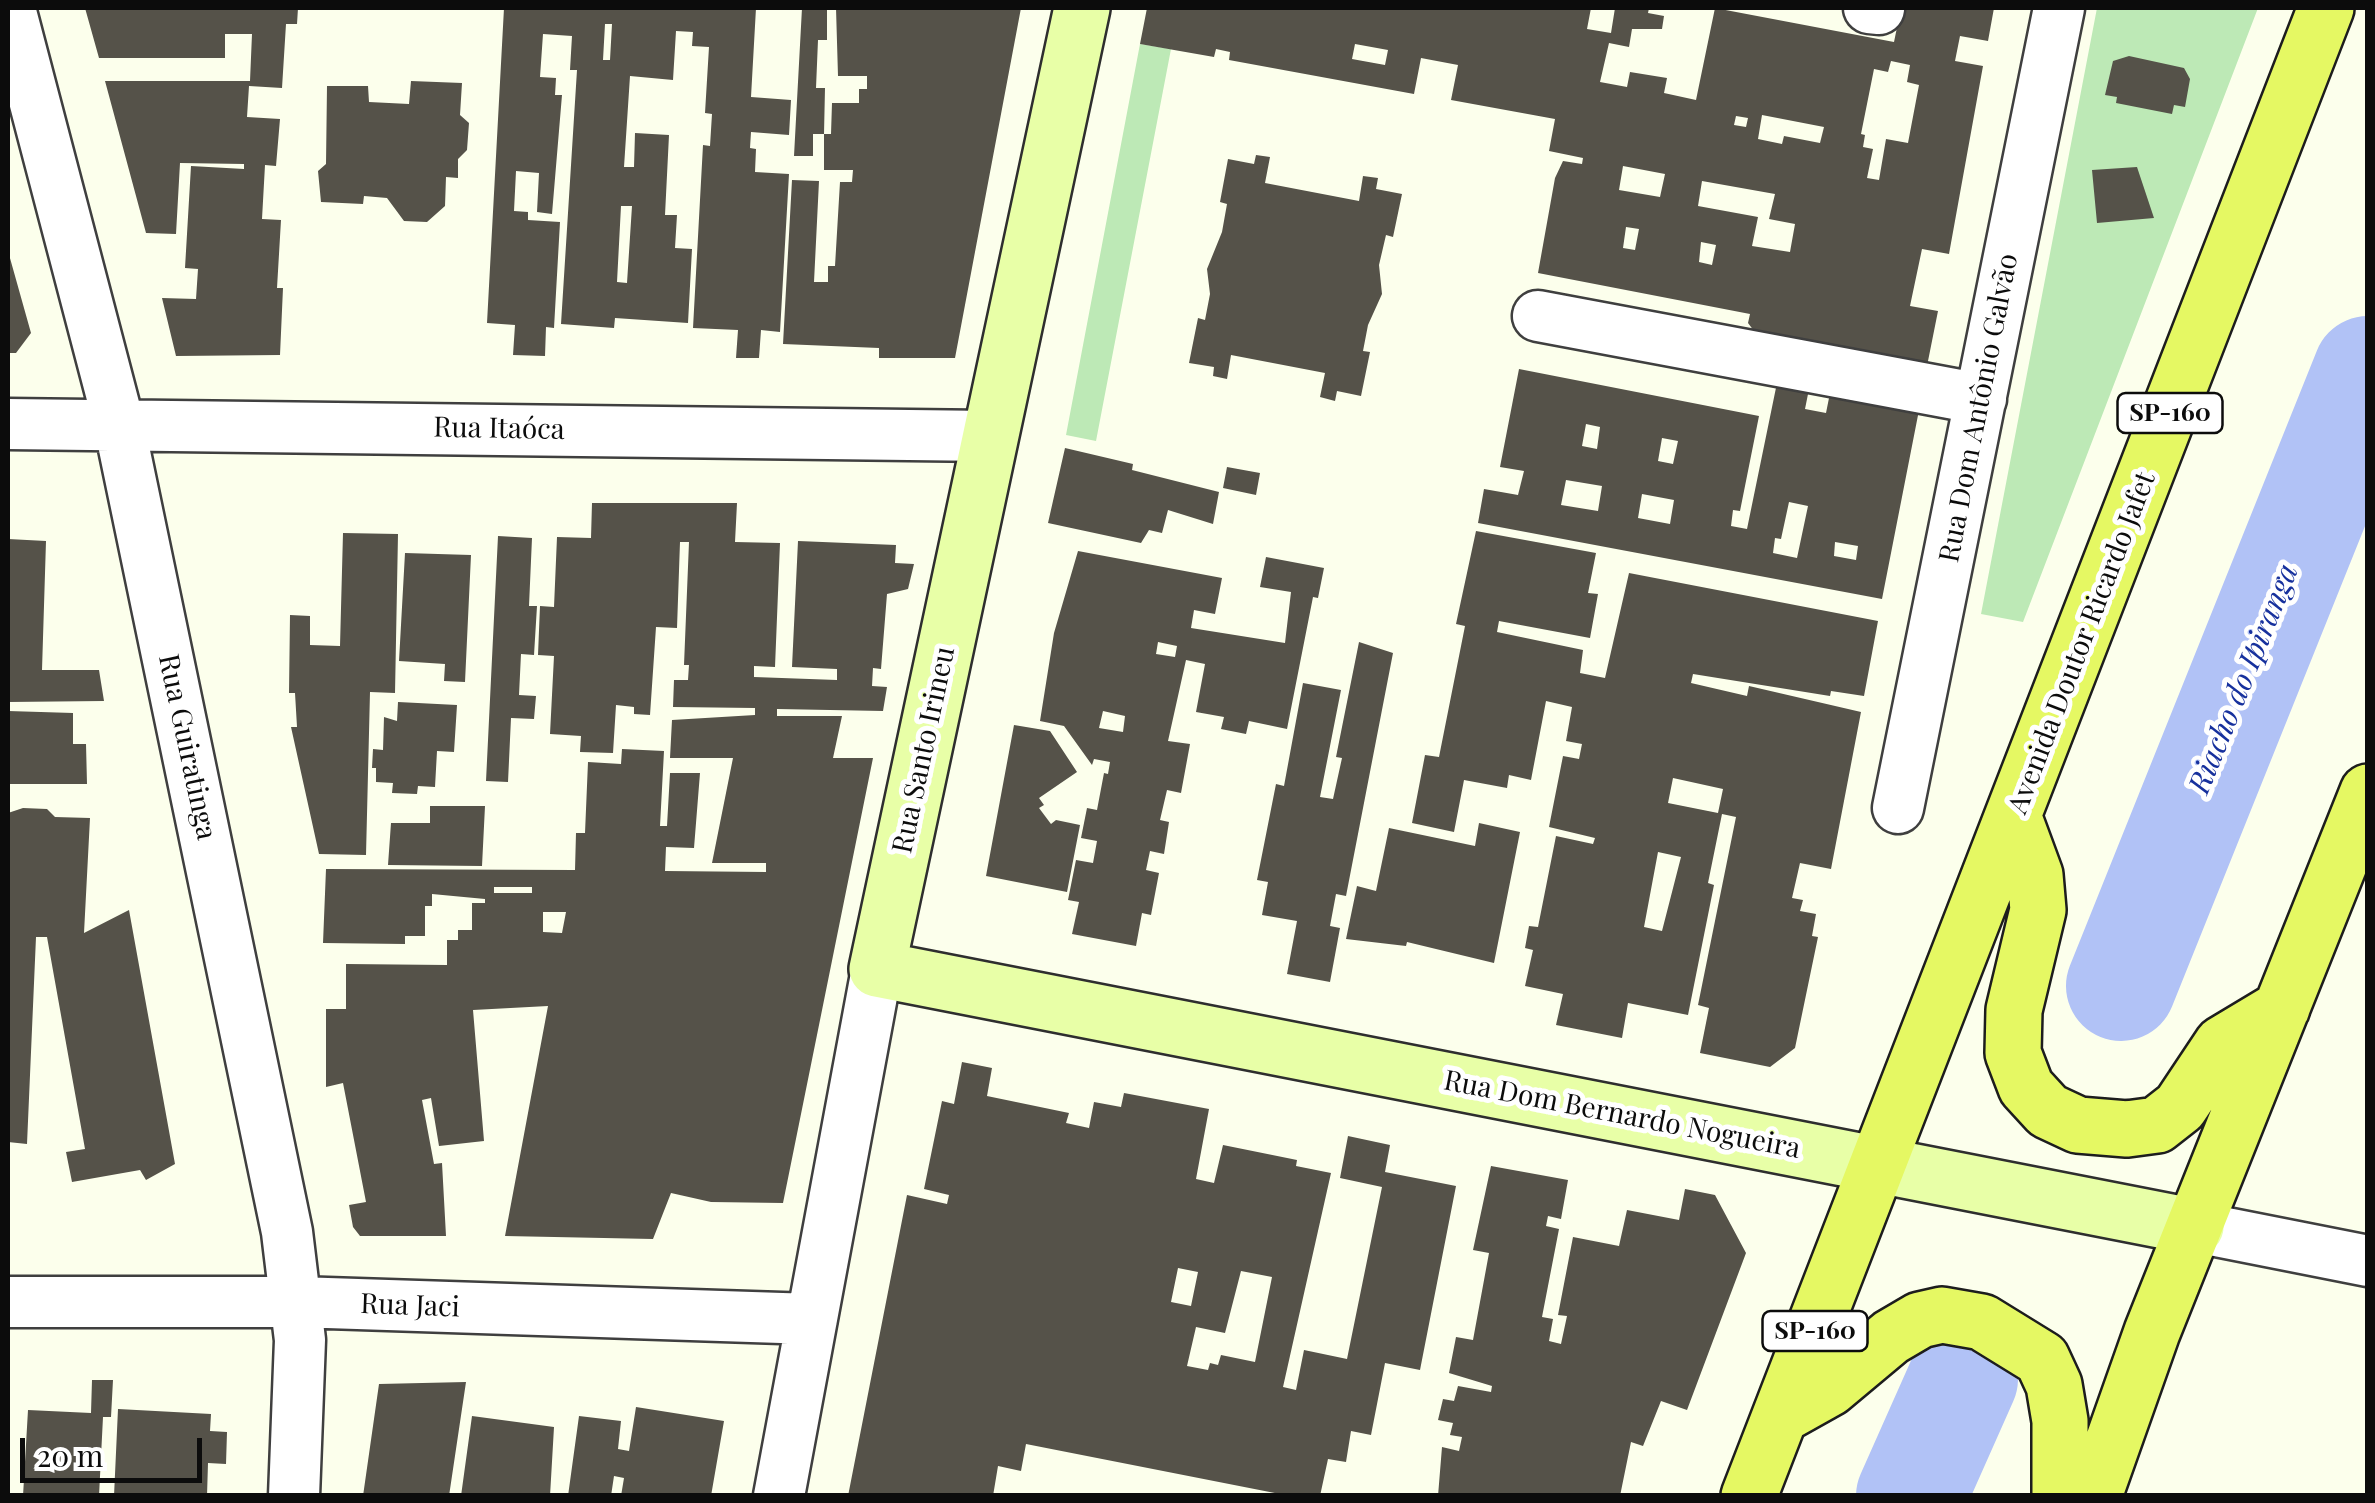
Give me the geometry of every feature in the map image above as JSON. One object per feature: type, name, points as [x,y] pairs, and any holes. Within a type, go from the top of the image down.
[{"type":"main road","name":"Avenida Doutor Ricardo Jafet","points":[[1886,1167],[2014,818],[2326,8]]},
{"type":"main road","points":[[2094,1496],[2152,1332],[2173,1222],[2282,1008],[2368,792]]},
{"type":"main road","points":[[2014,818],[2035,875],[2038,910],[2014,1010],[2014,1053],[2026,1087],[2048,1111],[2078,1125],[2127,1130],[2157,1125],[2180,1107],[2222,1044],[2282,1008]]},
{"type":"main road","name":"SP-160","points":[[1748,1496],[1886,1167]]},
{"type":"main road","points":[[1780,1416],[1830,1388],[1891,1337],[1920,1320],[1942,1316],[1982,1322],[2042,1359],[2054,1384],[2060,1421],[2060,1496]]},
{"type":"street","name":"Rua Guiratinga","points":[[10,8],[119,424],[287,1232],[297,1302],[300,1384],[294,1496]]},
{"type":"street","name":"Rua Santo Irineu","points":[[779,1496],[877,969],[1082,8]]},
{"type":"street","name":"Rua Dom Antônio Galvão","points":[[1898,808],[2060,8]]},
{"type":"street","points":[[1538,316],[1981,398]]},
{"type":"street","name":"Rua Itaóca","points":[[8,424],[992,436]]},
{"type":"street","name":"Rua Dom Bernardo Nogueira","points":[[877,969],[2368,1262]]},
{"type":"street","name":"Rua Jaci","points":[[8,1302],[297,1302],[812,1320]]},
{"type":"green space","points":[[2097,8],[2258,8],[2023,622],[1981,614]]},
{"type":"green space","points":[[1140,44],[1171,49],[1096,441],[1066,435]]},
{"type":"building","points":[[85,8],[298,8],[297,24],[286,24],[282,88],[249,86],[247,117],[280,119],[276,166],[265,165],[262,219],[281,220],[277,288],[283,288],[280,355],[176,356],[162,298],[196,299],[198,269],[185,268],[191,166],[244,169],[244,164],[180,163],[176,234],[146,233],[105,81],[250,81],[252,34],[225,34],[225,58],[99,58]]},
{"type":"building","points":[[504,8],[756,8],[751,97],[791,100],[789,135],[751,132],[750,148],[756,149],[755,172],[789,174],[780,332],[761,330],[759,358],[736,358],[738,330],[693,328],[703,145],[710,146],[712,114],[705,113],[709,47],[692,46],[693,32],[676,31],[673,80],[630,76],[624,167],[634,167],[635,133],[669,135],[665,215],[677,215],[675,248],[692,249],[688,323],[615,318],[614,328],[561,324],[577,70],[570,70],[572,36],[543,34],[540,77],[556,78],[555,95],[562,95],[552,214],[537,212],[539,173],[516,171],[514,211],[528,212],[528,220],[560,222],[554,328],[546,327],[545,356],[513,355],[515,325],[487,323]],"holes":[[[605,24],[612,24],[610,60],[603,60]],[[621,206],[632,206],[627,283],[617,282]]]},
{"type":"building","points":[[802,8],[827,8],[827,40],[818,40],[816,88],[825,88],[824,134],[813,134],[813,156],[794,156]]},
{"type":"building","points":[[836,8],[1021,8],[955,358],[879,358],[879,348],[783,344],[792,180],[819,181],[814,282],[828,282],[828,266],[835,266],[840,182],[852,182],[853,170],[824,170],[824,134],[831,134],[832,103],[859,103],[859,89],[867,89],[867,76],[838,76]]},
{"type":"building","points":[[1147,8],[1591,8],[1587,29],[1611,33],[1615,8],[1649,8],[1648,13],[1664,16],[1662,29],[1632,29],[1629,47],[1609,43],[1600,82],[1627,87],[1630,72],[1667,78],[1664,93],[1696,100],[1715,8],[1894,42],[1901,8],[1994,8],[1988,41],[1960,36],[1955,61],[1983,66],[1949,254],[1922,249],[1910,306],[1938,311],[1926,371],[1760,339],[1748,323],[1750,314],[1538,273],[1555,178],[1563,161],[1582,164],[1583,158],[1549,151],[1555,119],[1451,100],[1458,65],[1421,58],[1414,94],[1229,60],[1230,52],[1216,49],[1214,57],[1140,44]],"holes":[[[1355,44],[1388,50],[1385,65],[1352,59]],[[1891,61],[1910,65],[1907,82],[1919,85],[1908,143],[1886,139],[1879,180],[1867,178],[1873,149],[1863,147],[1865,135],[1861,134],[1874,69],[1888,72]],[[1762,115],[1824,127],[1820,143],[1784,136],[1782,144],[1758,139]],[[1736,116],[1748,118],[1746,127],[1734,125]],[[1623,166],[1665,174],[1660,197],[1619,190]],[[1702,181],[1775,194],[1769,219],[1795,224],[1790,252],[1752,246],[1758,217],[1698,206]],[[1626,227],[1639,229],[1635,250],[1623,248]],[[1701,242],[1716,245],[1712,265],[1699,262]]]},
{"type":"building","points":[[2129,56],[2184,68],[2190,79],[2185,107],[2174,105],[2172,114],[2116,103],[2117,97],[2105,95],[2113,61]]},
{"type":"building","points":[[411,81],[462,83],[460,115],[469,123],[467,150],[458,159],[458,178],[446,177],[445,206],[427,222],[404,221],[387,198],[364,196],[363,204],[321,202],[318,171],[326,164],[327,86],[368,86],[369,102],[409,104]]},
{"type":"building","points":[[1256,155],[1270,157],[1265,183],[1359,201],[1363,176],[1378,178],[1376,189],[1402,194],[1393,237],[1386,235],[1379,265],[1382,294],[1368,325],[1363,351],[1370,352],[1361,396],[1337,391],[1335,401],[1320,397],[1325,373],[1231,355],[1227,379],[1213,376],[1214,367],[1189,363],[1198,318],[1205,320],[1210,294],[1207,269],[1222,232],[1227,204],[1220,202],[1228,159],[1254,164]]},
{"type":"building","points":[[2137,167],[2154,218],[2097,223],[2092,170]]},
{"type":"building","points":[[8,251],[31,333],[16,353],[8,353]]},
{"type":"building","points":[[1519,369],[1759,416],[1740,511],[1733,510],[1731,526],[1747,529],[1778,378],[1810,384],[1805,409],[1826,413],[1831,388],[1920,405],[1882,599],[1478,523],[1484,489],[1518,495],[1524,471],[1500,467]],"holes":[[[1586,424],[1600,427],[1597,449],[1582,446]],[[1662,438],[1678,441],[1673,464],[1658,461]],[[1566,480],[1602,486],[1598,511],[1561,505]],[[1642,494],[1674,500],[1670,524],[1638,518]],[[1789,502],[1808,506],[1797,558],[1773,553],[1775,538],[1781,539]],[[1835,542],[1858,546],[1856,560],[1834,556]]]},
{"type":"building","points":[[1065,448],[1133,464],[1132,470],[1219,492],[1213,524],[1168,510],[1162,533],[1149,530],[1141,543],[1048,523]]},
{"type":"building","points":[[1227,467],[1260,473],[1256,495],[1223,488]]},
{"type":"building","points":[[592,503],[737,503],[735,542],[780,543],[775,667],[754,666],[754,677],[837,680],[837,669],[792,667],[798,541],[896,545],[895,563],[914,564],[908,589],[887,594],[881,669],[873,668],[872,686],[887,687],[883,711],[777,709],[777,716],[842,716],[833,758],[873,758],[783,1203],[711,1202],[671,1193],[653,1239],[505,1236],[548,1006],[473,1010],[484,1141],[439,1146],[431,1098],[422,1100],[434,1164],[442,1163],[446,1236],[360,1236],[353,1227],[349,1205],[366,1202],[343,1083],[326,1087],[326,1009],[346,1009],[346,964],[447,965],[447,940],[458,940],[458,930],[472,930],[472,903],[485,903],[485,899],[432,894],[432,906],[425,906],[425,936],[405,936],[405,944],[323,943],[326,869],[575,870],[576,833],[585,833],[588,762],[621,764],[622,749],[664,751],[660,826],[667,826],[670,773],[700,773],[694,848],[666,847],[665,871],[766,872],[766,863],[712,863],[733,758],[670,758],[672,720],[755,715],[755,708],[673,707],[674,680],[688,680],[689,665],[684,665],[689,542],[680,542],[677,628],[656,627],[650,715],[634,714],[634,707],[616,705],[613,753],[580,752],[581,736],[550,734],[554,656],[538,655],[540,606],[554,607],[557,537],[591,538]],"holes":[[[494,887],[532,887],[532,893],[494,893]],[[543,912],[566,912],[562,933],[543,932]]]},
{"type":"building","points":[[1476,531],[1596,553],[1588,593],[1598,594],[1590,638],[1499,621],[1497,632],[1583,650],[1580,673],[1605,678],[1629,573],[1878,621],[1864,696],[1831,691],[1830,696],[1693,674],[1691,683],[1747,696],[1749,686],[1861,712],[1831,869],[1800,863],[1792,898],[1803,900],[1800,911],[1816,914],[1812,936],[1818,937],[1795,1048],[1770,1067],[1700,1053],[1709,1008],[1698,1005],[1736,817],[1722,814],[1708,883],[1714,885],[1688,1015],[1628,1003],[1622,1038],[1556,1025],[1563,994],[1525,986],[1533,950],[1525,948],[1529,926],[1538,927],[1556,836],[1593,844],[1595,838],[1549,827],[1563,756],[1579,759],[1582,744],[1566,741],[1572,707],[1546,701],[1531,780],[1509,775],[1507,788],[1464,780],[1454,832],[1412,823],[1425,755],[1439,757],[1465,626],[1456,624]],"holes":[[[1673,778],[1723,789],[1718,813],[1668,803]],[[1658,852],[1681,857],[1662,931],[1644,927]]]},
{"type":"building","points":[[343,533],[398,534],[395,693],[370,692],[366,855],[319,854],[291,727],[297,727],[295,693],[289,693],[290,615],[310,616],[310,645],[340,646]]},
{"type":"building","points":[[498,536],[532,538],[529,606],[537,606],[534,655],[521,654],[519,695],[536,696],[534,719],[511,718],[508,782],[486,781]]},
{"type":"building","points":[[8,539],[46,541],[42,670],[99,670],[104,701],[8,702]]},
{"type":"building","points":[[1078,551],[1222,578],[1215,614],[1194,610],[1191,628],[1285,643],[1291,592],[1260,587],[1266,557],[1324,568],[1318,598],[1313,597],[1287,729],[1249,721],[1246,734],[1221,729],[1224,717],[1196,712],[1205,664],[1186,660],[1168,741],[1190,744],[1181,793],[1167,790],[1160,820],[1169,822],[1164,854],[1150,851],[1146,870],[1159,873],[1151,915],[1142,913],[1136,946],[1072,934],[1079,902],[1068,900],[1076,860],[1093,863],[1097,841],[1081,838],[1087,808],[1097,810],[1110,762],[1094,759],[1092,765],[1064,726],[1040,721],[1054,633]],"holes":[[[1158,642],[1177,646],[1175,657],[1156,654]],[[1103,711],[1125,716],[1123,732],[1099,728]]]},
{"type":"building","points":[[405,553],[471,555],[465,682],[444,681],[445,664],[399,661]]},
{"type":"building","points":[[1359,642],[1393,653],[1346,896],[1336,894],[1330,926],[1340,928],[1330,982],[1287,974],[1297,921],[1262,915],[1268,882],[1257,880],[1276,784],[1284,786],[1303,683],[1341,690],[1320,797],[1333,799],[1342,758],[1336,757]]},
{"type":"building","points":[[398,702],[457,705],[454,752],[437,751],[435,787],[418,786],[417,794],[392,793],[393,783],[376,782],[376,768],[372,768],[373,749],[383,750],[384,717],[397,721]]},
{"type":"building","points":[[8,711],[73,713],[73,744],[86,744],[87,784],[8,784]]},
{"type":"building","points":[[1014,725],[1050,731],[1077,772],[1039,798],[1044,805],[1039,808],[1051,824],[1056,820],[1080,825],[1067,892],[986,876]]},
{"type":"building","points":[[430,806],[485,806],[482,866],[388,865],[391,823],[430,823]]},
{"type":"building","points":[[23,808],[47,809],[55,817],[90,818],[84,933],[129,910],[175,1164],[146,1180],[140,1170],[72,1182],[66,1152],[85,1149],[47,937],[36,937],[27,1144],[8,1142],[8,813]]},
{"type":"building","points":[[1479,823],[1520,832],[1494,963],[1407,942],[1406,946],[1346,939],[1357,886],[1376,891],[1389,828],[1475,846]]},
{"type":"building","points":[[962,1062],[992,1068],[987,1096],[1069,1113],[1066,1123],[1089,1128],[1094,1102],[1121,1107],[1124,1093],[1209,1109],[1196,1179],[1214,1183],[1223,1145],[1297,1160],[1296,1166],[1331,1173],[1283,1387],[1296,1390],[1304,1350],[1347,1359],[1382,1187],[1340,1178],[1348,1136],[1390,1145],[1385,1172],[1456,1186],[1420,1370],[1385,1363],[1371,1435],[1351,1431],[1346,1462],[1328,1459],[1320,1496],[1290,1496],[1026,1444],[1021,1471],[998,1466],[993,1496],[848,1496],[907,1195],[947,1204],[949,1195],[924,1189],[942,1101],[954,1104]],"holes":[[[1178,1268],[1198,1272],[1191,1306],[1171,1302]],[[1241,1271],[1272,1277],[1255,1362],[1221,1355],[1218,1365],[1210,1363],[1208,1370],[1187,1366],[1196,1327],[1225,1333]]]},
{"type":"building","points":[[1491,1166],[1568,1180],[1561,1219],[1548,1216],[1546,1226],[1559,1229],[1542,1317],[1553,1319],[1549,1341],[1561,1344],[1567,1316],[1558,1315],[1573,1237],[1619,1246],[1627,1210],[1679,1220],[1685,1189],[1715,1195],[1746,1253],[1687,1410],[1661,1401],[1643,1446],[1631,1442],[1620,1496],[1438,1496],[1442,1447],[1459,1451],[1462,1437],[1450,1435],[1453,1423],[1438,1420],[1443,1399],[1454,1401],[1458,1386],[1491,1392],[1492,1386],[1449,1373],[1456,1337],[1473,1340],[1489,1253],[1473,1250]]},
{"type":"building","points":[[92,1380],[113,1380],[111,1417],[103,1417],[99,1496],[23,1496],[28,1410],[91,1413]]},
{"type":"building","points":[[466,1382],[449,1496],[363,1496],[379,1384]]},
{"type":"building","points":[[636,1407],[724,1421],[711,1496],[621,1496],[624,1478],[614,1476],[611,1496],[568,1496],[579,1416],[621,1421],[618,1449],[629,1451]]},
{"type":"building","points":[[118,1409],[211,1414],[210,1431],[227,1432],[226,1464],[208,1463],[207,1496],[114,1496]]},
{"type":"building","points":[[472,1416],[554,1427],[550,1496],[461,1496]]},
{"type":"waterway","name":"Riacho do Ipiranga","points":[[2121,986],[2368,371]]},
{"type":"waterway","name":"Riacho do Ipiranga","points":[[1911,1496],[1963,1379]]}]
